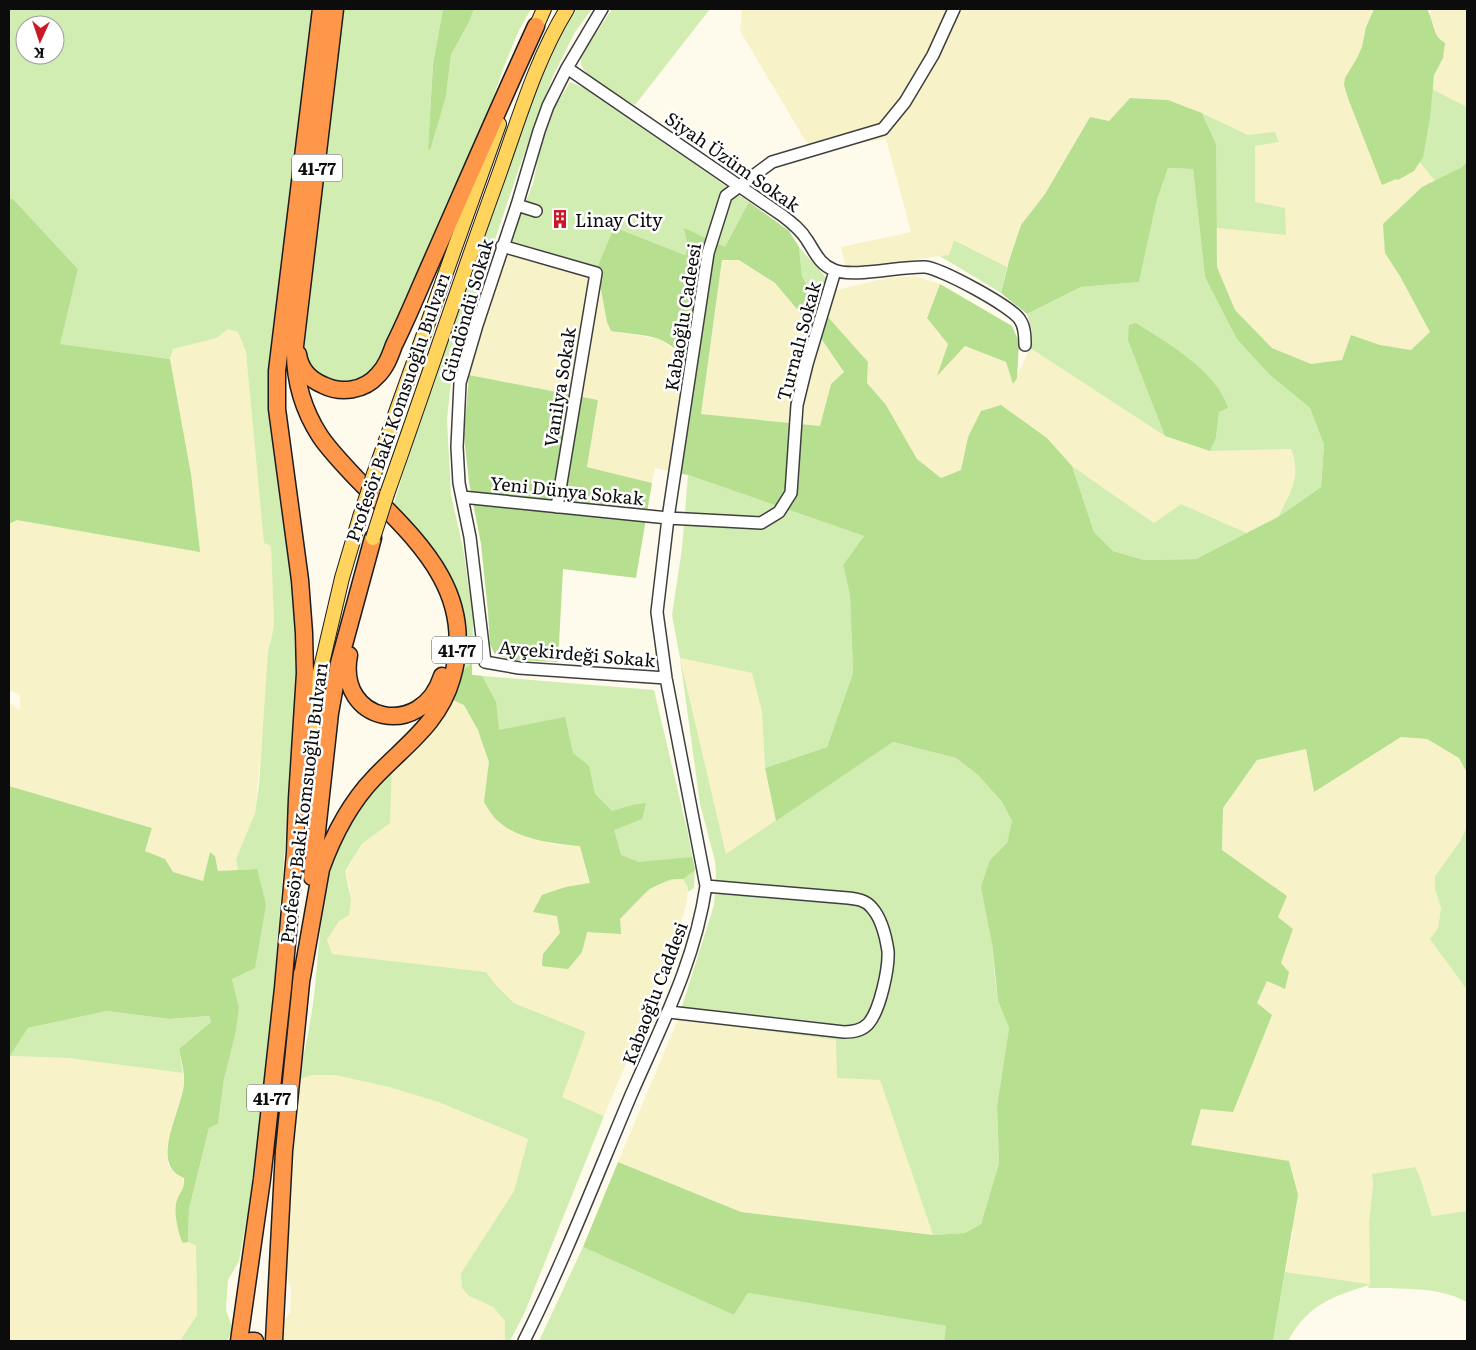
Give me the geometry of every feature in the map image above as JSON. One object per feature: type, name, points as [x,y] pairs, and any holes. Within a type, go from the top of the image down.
[{"type":"highway","name":"41-77","points":[[302,982],[321,869],[327,853],[350,809],[362,792],[431,721],[439,708],[446,696],[455,666],[458,635],[448,590],[433,562],[401,524],[320,437],[310,420],[299,393],[290,326],[321,9]]},
{"type":"highway","name":"41-77","points":[[295,853],[305,673],[304,632],[300,580],[277,409],[277,371],[290,326],[335,9]]},
{"type":"highway","points":[[290,326],[299,362],[307,374],[320,384],[334,389],[350,390],[365,385],[378,376],[404,326],[470,172],[536,26]]},
{"type":"highway","points":[[290,326],[284,367],[287,386],[295,413],[306,435],[322,455],[414,553],[435,584],[442,604],[447,624],[448,642],[441,679],[433,696],[427,703],[405,715],[387,716],[377,713],[355,697],[350,689],[348,661],[373,538]]},
{"type":"highway","name":"Profesör Baki Komsuoğlu Bulvarı","points":[[274,1341],[284,1151],[318,811],[330,712],[339,663],[373,538]]},
{"type":"highway","name":"Profesör Baki Komsuoğlu Bulvarı","points":[[239,1341],[271,1104],[295,853]]},
{"type":"main road","name":"Profesör Baki Komsuoğlu Bulvarı","points":[[295,853],[311,722],[319,676],[342,578],[374,474],[510,95],[544,9]]},
{"type":"main road","name":"Profesör Baki Komsuoğlu Bulvarı","points":[[373,538],[440,338],[530,86],[548,45],[568,9]]},
{"type":"street","points":[[568,68],[602,9]]},
{"type":"street","name":"Kabaoğlu Cadeesi","points":[[668,518],[708,253],[726,196],[772,162],[883,128],[905,102],[933,55],[954,9]]},
{"type":"street","name":"Siyah Üzüm Sokak","points":[[568,68],[783,216],[799,229],[813,253],[823,264],[836,271]]},
{"type":"street","name":"Gündöndü Sokak","points":[[485,662],[478,593],[459,483],[457,412],[460,383],[539,131],[548,106],[568,68]]},
{"type":"street","points":[[517,205],[536,211]]},
{"type":"street","name":"Vanilya Sokak","points":[[502,246],[596,273],[557,506]]},
{"type":"street","points":[[836,271],[851,273],[905,267],[927,267],[946,273],[1016,314],[1024,327],[1025,346]]},
{"type":"street","name":"Turnalı Sokak","points":[[668,518],[762,523],[779,512],[791,492],[798,404],[807,364],[836,271]]},
{"type":"street","name":"Yeni Dünya Sokak","points":[[462,497],[668,518]]},
{"type":"street","name":"Kabaoğlu Caddesi","points":[[524,1341],[548,1292],[632,1093],[669,1012],[694,945],[702,917],[706,886],[666,678],[656,612],[668,518]]},
{"type":"street","name":"Ayçekirdeği Sokak","points":[[485,662],[519,668],[666,678]]},
{"type":"street","points":[[669,1012],[844,1032],[857,1031],[868,1024],[876,1013],[887,968],[888,950],[880,922],[872,908],[864,901],[706,886]]},
{"type":"shaded area","points":[[742,9],[1374,9],[1366,27],[1365,40],[1349,101],[1382,184],[1417,159],[1435,181],[1422,187],[1385,253],[1431,332],[1411,350],[1380,345],[1351,335],[1342,361],[1311,364],[1272,348],[1235,310],[1217,267],[1216,228],[1286,235],[1255,202],[1255,146],[1279,142],[1276,133],[1248,135],[1202,113],[1168,100],[1130,98],[1109,121],[1090,117],[1045,194],[1021,225],[1007,267],[955,240],[949,255],[846,269],[841,247],[911,232],[886,139],[813,150],[803,137],[740,31]]},
{"type":"shaded area","points":[[1432,9],[1467,9],[1467,107],[1432,89],[1435,70],[1429,34]]},
{"type":"shaded area","points":[[509,243],[597,268],[611,331],[660,339],[684,357],[691,376],[688,412],[668,471],[655,468],[652,483],[587,467],[598,400],[469,375],[480,333]]},
{"type":"shaded area","points":[[722,260],[739,260],[775,283],[818,334],[844,372],[831,384],[820,426],[701,414]]},
{"type":"shaded area","points":[[915,276],[940,284],[927,317],[948,344],[937,375],[965,346],[1006,362],[1013,384],[1030,348],[1165,436],[1210,451],[1291,449],[1296,461],[1294,484],[1278,517],[1247,533],[1181,504],[1154,523],[1072,466],[1047,438],[968,437],[961,470],[941,478],[917,459],[886,405],[867,383],[868,362],[824,313],[837,290],[886,278]]},
{"type":"shaded area","points":[[228,329],[238,332],[246,352],[271,546],[274,626],[268,652],[266,700],[255,813],[236,859],[238,870],[218,871],[215,856],[210,853],[203,881],[173,872],[165,859],[145,851],[152,828],[9,786],[9,703],[20,710],[20,695],[9,690],[9,524],[17,520],[191,474],[170,359],[173,349],[217,338]]},
{"type":"shaded area","points":[[680,658],[752,673],[762,712],[765,768],[776,821],[726,854]]},
{"type":"shaded area","points":[[451,699],[464,705],[478,730],[489,762],[484,802],[515,832],[551,844],[580,846],[590,884],[566,887],[533,911],[557,916],[560,933],[544,954],[582,952],[587,932],[620,919],[649,889],[671,879],[683,879],[688,888],[686,906],[670,959],[604,1116],[561,1097],[586,1032],[514,1003],[486,972],[332,954],[327,940],[339,921],[350,889],[345,872],[362,844],[390,823],[392,768]]},
{"type":"shaded area","points":[[1401,737],[1427,739],[1459,758],[1466,771],[1467,825],[1461,840],[1435,876],[1435,889],[1441,908],[1438,928],[1431,939],[1467,990],[1467,1211],[1432,1216],[1421,1180],[1372,1174],[1373,1184],[1369,1223],[1370,1284],[1285,1272],[1293,1232],[1191,1146],[1201,1109],[1267,981],[1285,989],[1281,964],[1293,929],[1278,917],[1286,896],[1222,850],[1223,808],[1257,760],[1306,749],[1314,791]]},
{"type":"shaded area","points":[[678,1019],[837,1040],[880,1080],[933,1235],[741,1212],[618,1162]]},
{"type":"shaded area","points":[[9,1056],[68,1058],[183,1073],[184,1081],[181,1103],[167,1146],[168,1164],[175,1174],[183,1178],[185,1187],[176,1202],[183,1243],[188,1242],[196,1246],[197,1315],[180,1341],[9,1341]]},
{"type":"shaded area","points":[[311,1075],[335,1075],[389,1087],[438,1102],[528,1139],[514,1191],[461,1273],[469,1296],[493,1307],[505,1321],[505,1341],[279,1341],[280,1325],[290,1313],[291,1288],[284,1272],[289,1170],[298,1080]]},
{"type":"green space","points":[[9,9],[312,9],[270,359],[269,395],[295,609],[298,653],[297,698],[272,1010],[260,1125],[253,1182],[239,1261],[228,1280],[226,1310],[231,1324],[231,1333],[227,1341],[180,1341],[197,1315],[196,1246],[188,1242],[189,1209],[209,1128],[218,1124],[224,1079],[239,1007],[232,979],[257,869],[238,870],[236,859],[255,813],[259,784],[268,652],[274,626],[271,546],[264,543],[246,352],[238,332],[228,329],[217,338],[173,349],[170,359],[59,344],[78,269],[13,199],[9,198]]},
{"type":"green space","points":[[341,9],[443,9],[433,64],[428,149],[446,96],[451,55],[474,9],[531,9],[519,30],[485,121],[377,364],[367,377],[355,383],[325,382],[304,358],[302,339]]},
{"type":"green space","points":[[443,9],[474,9],[451,55],[446,96],[430,150],[428,149],[433,64]]},
{"type":"green space","points":[[573,9],[592,9],[575,32],[553,76],[476,295],[457,357],[450,389],[447,420],[451,495],[463,548],[473,617],[472,675],[654,690],[695,870],[694,888],[688,892],[683,879],[673,880],[655,886],[640,897],[620,919],[621,934],[587,932],[582,952],[568,969],[542,966],[543,954],[560,933],[557,916],[533,912],[542,895],[566,887],[590,883],[580,846],[537,840],[515,832],[496,819],[484,802],[489,762],[478,730],[464,705],[451,699],[462,619],[393,506],[420,419],[509,160],[544,67]]},
{"type":"green space","points":[[612,9],[710,9],[635,105],[589,76],[581,64],[581,56]]},
{"type":"green space","points":[[1374,9],[1427,9],[1435,32],[1445,43],[1443,58],[1434,75],[1430,118],[1423,157],[1414,171],[1398,180],[1396,179],[1382,185],[1344,85],[1345,78],[1362,47],[1366,27]]},
{"type":"green space","points":[[570,82],[584,88],[749,202],[725,248],[688,247],[685,255],[614,227],[597,268],[509,243],[533,184],[539,153],[552,112]]},
{"type":"green space","points":[[1432,89],[1467,107],[1467,161],[1462,167],[1435,181],[1417,159],[1424,145]]},
{"type":"green space","points":[[1130,98],[1168,100],[1202,113],[1216,144],[1217,267],[1235,310],[1272,348],[1311,364],[1342,360],[1351,335],[1380,345],[1411,350],[1430,332],[1401,278],[1385,253],[1383,224],[1422,187],[1462,167],[1467,161],[1467,777],[1459,758],[1427,739],[1401,737],[1314,792],[1306,749],[1257,760],[1223,808],[1222,850],[1287,896],[1278,917],[1293,929],[1281,963],[1289,972],[1285,989],[1267,981],[1257,1003],[1272,1015],[1233,1112],[1201,1109],[1191,1145],[1289,1161],[1298,1195],[1273,1341],[944,1341],[946,1326],[748,1293],[734,1315],[583,1247],[618,1162],[741,1212],[933,1235],[965,1233],[981,1224],[999,1163],[997,1106],[1009,1028],[998,1001],[992,943],[981,887],[990,860],[1007,843],[1012,821],[1002,802],[978,775],[956,758],[893,742],[776,821],[765,768],[827,747],[853,673],[850,595],[843,565],[864,536],[688,475],[668,471],[686,418],[690,400],[690,382],[686,365],[677,351],[657,338],[611,331],[607,322],[597,268],[614,227],[685,255],[688,247],[684,228],[725,247],[749,202],[789,231],[799,247],[802,276],[819,307],[868,362],[867,383],[886,405],[917,459],[941,478],[961,470],[968,437],[981,411],[1001,405],[1047,438],[1072,466],[1094,532],[1113,551],[1144,560],[1196,559],[1278,517],[1321,487],[1324,445],[1310,408],[1270,375],[1237,339],[1205,277],[1193,169],[1168,168],[1157,200],[1139,282],[1081,287],[1027,314],[1001,293],[1021,225],[1045,194],[1090,117],[1109,121]],"holes":[[[722,260],[739,260],[775,283],[818,334],[844,372],[831,384],[820,426],[701,414]]]},
{"type":"green space","points":[[1202,113],[1248,135],[1275,132],[1279,142],[1255,146],[1255,202],[1285,208],[1286,235],[1216,228],[1216,144]]},
{"type":"green space","points":[[1168,168],[1193,169],[1205,277],[1270,375],[1310,408],[1324,445],[1321,487],[1278,517],[1290,492],[1295,476],[1294,459],[1291,449],[1210,451],[1216,438],[1219,412],[1150,395],[1165,436],[1030,348],[1032,332],[1027,314],[1081,287],[1139,282],[1157,200]]},
{"type":"green space","points":[[9,198],[13,199],[78,269],[60,344],[170,359],[191,474],[200,552],[17,520],[9,524]]},
{"type":"green space","points":[[954,240],[1007,267],[1001,293],[940,256],[949,255]]},
{"type":"green space","points":[[799,247],[837,290],[824,313],[802,276]]},
{"type":"green space","points":[[940,284],[1012,326],[1019,342],[1017,378],[1013,384],[1006,362],[965,346],[937,376],[948,344],[927,318]]},
{"type":"green space","points":[[1136,323],[1190,359],[1222,394],[1228,408],[1219,412],[1216,438],[1210,451],[1165,436],[1128,340],[1129,325]]},
{"type":"green space","points":[[469,375],[598,400],[587,467],[652,483],[636,578],[563,569],[558,662],[516,660],[499,656],[494,653],[490,644],[481,544],[469,482],[464,436]]},
{"type":"green space","points":[[1072,466],[1154,523],[1181,504],[1247,533],[1196,559],[1144,560],[1113,551],[1094,532]]},
{"type":"green space","points":[[688,475],[864,536],[843,565],[850,595],[853,673],[827,747],[765,768],[762,712],[752,673],[680,658],[672,615],[682,548]]},
{"type":"green space","points":[[680,658],[726,854],[893,742],[956,758],[978,775],[1002,802],[1012,821],[1007,844],[990,860],[992,943],[995,977],[998,1001],[1009,1028],[997,1106],[999,1163],[981,1224],[965,1233],[933,1235],[880,1080],[837,1078],[836,1040],[678,1019],[714,905],[716,873],[715,861],[700,804]]},
{"type":"green space","points":[[472,663],[472,675],[482,676],[496,702],[499,730],[565,717],[573,753],[589,766],[595,794],[612,811],[646,803],[642,819],[614,830],[621,855],[639,862],[692,857],[695,870],[683,879],[671,879],[649,889],[620,919],[621,934],[587,932],[582,952],[568,969],[542,966],[543,954],[560,933],[557,916],[533,912],[542,895],[566,887],[590,883],[580,846],[537,840],[515,832],[496,819],[484,802],[489,762],[478,730],[464,705],[451,699],[459,674]]},
{"type":"green space","points":[[392,768],[390,823],[362,844],[345,871],[351,900],[349,915],[339,921],[327,940],[332,954],[486,972],[514,1003],[586,1032],[562,1097],[604,1116],[524,1314],[510,1341],[505,1341],[505,1321],[493,1307],[469,1296],[462,1288],[461,1273],[514,1191],[528,1139],[438,1102],[389,1087],[335,1075],[312,1075],[298,1080],[312,1010],[322,912],[331,867],[350,822],[364,799]]},
{"type":"green space","points":[[9,786],[152,828],[145,851],[165,859],[173,872],[203,881],[210,852],[215,856],[218,871],[257,869],[266,905],[255,968],[232,979],[239,1007],[236,1030],[224,1079],[218,1124],[209,1128],[189,1209],[188,1242],[183,1243],[181,1239],[176,1216],[176,1204],[183,1187],[184,1178],[174,1171],[169,1161],[168,1149],[184,1083],[179,1049],[211,1022],[209,1016],[169,1019],[107,1011],[28,1028],[9,1056]]},
{"type":"green space","points":[[1467,825],[1467,990],[1430,939],[1438,928],[1441,908],[1435,889],[1435,876],[1461,840]]},
{"type":"green space","points":[[107,1011],[169,1019],[209,1016],[211,1022],[179,1049],[183,1073],[68,1058],[10,1056],[28,1028]]},
{"type":"green space","points":[[1415,1167],[1432,1216],[1467,1211],[1467,1302],[1444,1293],[1368,1288],[1369,1285],[1332,1298],[1313,1310],[1304,1318],[1288,1341],[1273,1341],[1285,1272],[1370,1284],[1369,1223],[1373,1184],[1372,1174]]},
{"type":"green space","points":[[583,1247],[734,1315],[748,1293],[946,1326],[944,1341],[539,1341]]},
{"type":"place","name":"Linay City","points":[[560,219]]}]
